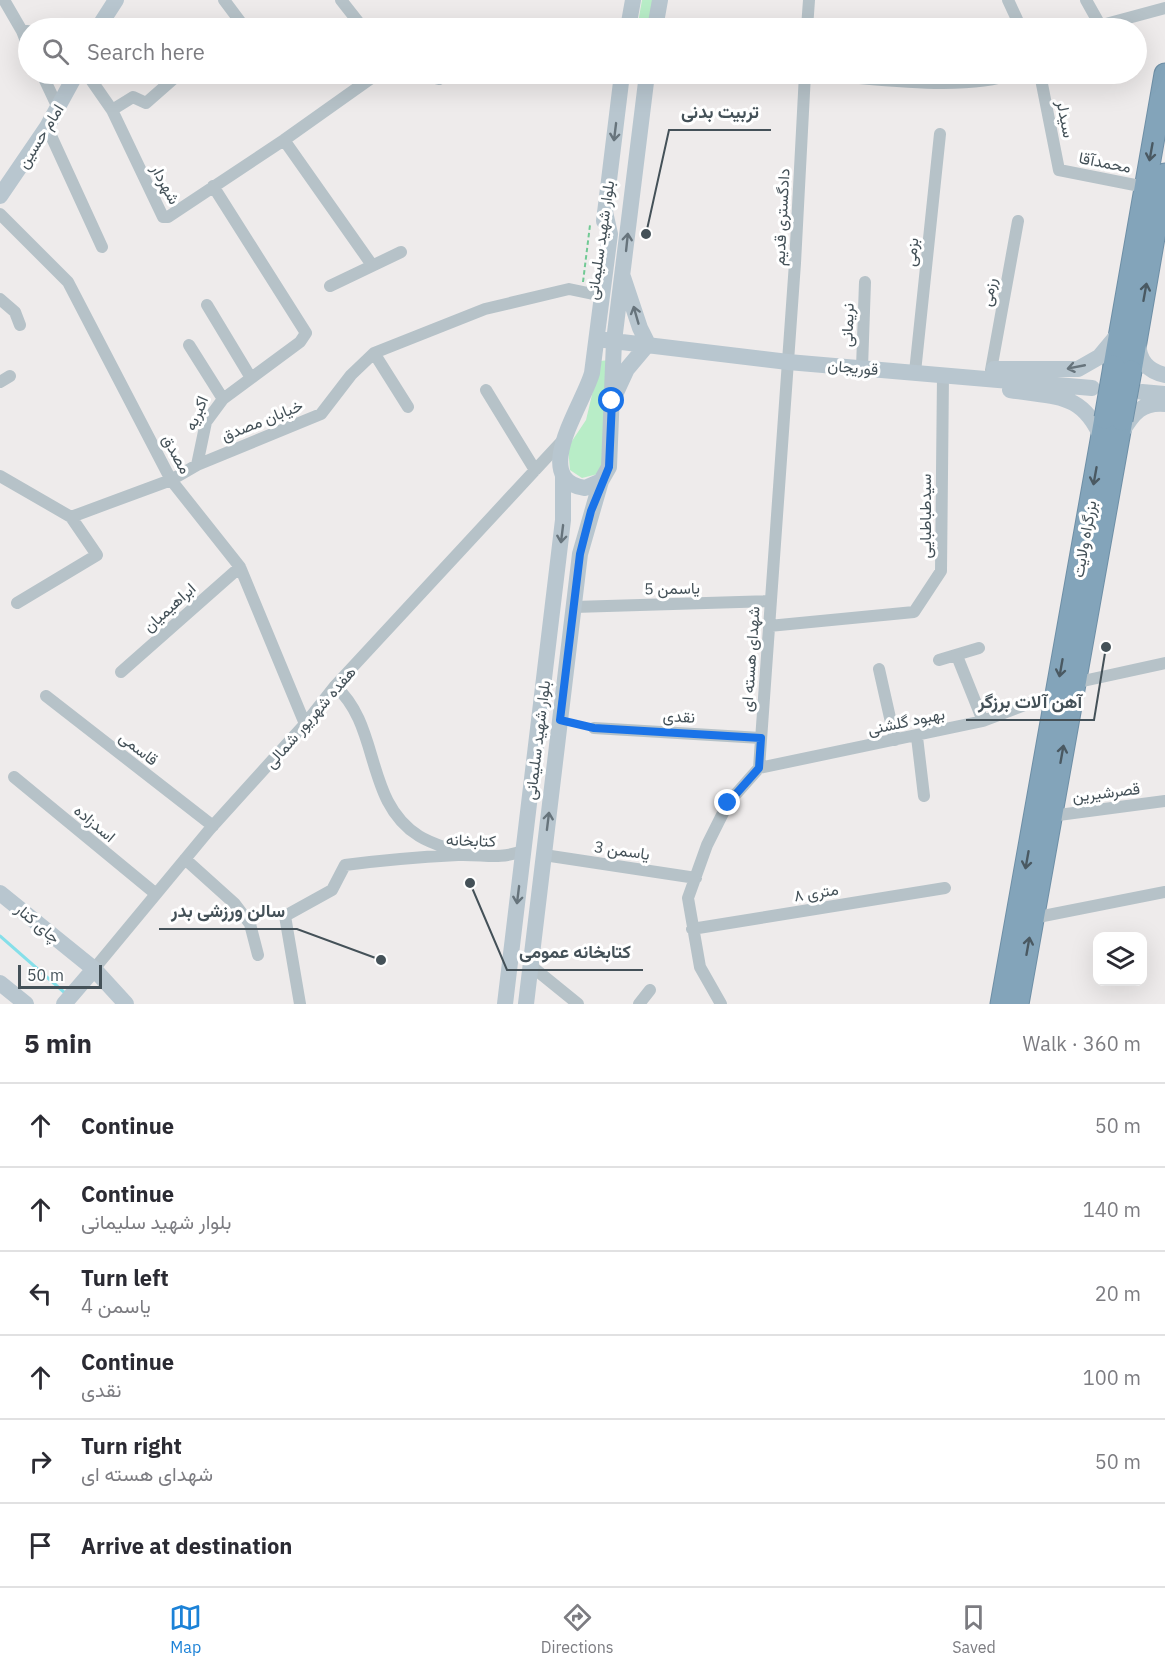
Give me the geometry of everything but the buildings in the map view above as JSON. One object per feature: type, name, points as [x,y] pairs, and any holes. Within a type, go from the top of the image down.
[{"type":"highway","name":"بزرگراه ولایت","points":[[1128,334],[1145,187],[1165,74]]},
{"type":"highway","name":"بزرگراه ولایت","points":[[1001,1004],[1065,688],[1128,334],[1165,174]]},
{"type":"highway","name":"بزرگراه ولایت","points":[[1018,1004],[1051,816],[1065,688]]},
{"type":"main road","points":[[105,18],[116,0]]},
{"type":"main road","points":[[630,18],[633,0]]},
{"type":"main road","points":[[657,18],[660,0]]},
{"type":"main road","name":"امام حسین","points":[[0,196],[47,127],[71,84]]},
{"type":"main road","name":"بلوار شهید سلیمانی","points":[[505,1004],[563,520],[563,476],[560,468],[560,453],[578,407],[621,84]]},
{"type":"main road","name":"بلوار شهید سلیمانی","points":[[526,1004],[580,554],[601,481],[609,467],[612,401],[606,340],[623,275],[646,84]]},
{"type":"main road","points":[[578,407],[588,389],[606,340],[610,234],[605,212]]},
{"type":"main road","points":[[612,401],[627,369],[648,344],[640,328],[623,275]]},
{"type":"main road","points":[[972,377],[991,369],[1078,369],[1099,357],[1128,334],[1143,362],[1151,370],[1165,375]]},
{"type":"main road","name":"قوریجان","points":[[606,340],[788,362],[1092,388]]},
{"type":"main road","points":[[972,377],[1002,389],[1072,401],[1085,409],[1094,419],[1112,429],[1135,411],[1151,404],[1165,404]]},
{"type":"main road","points":[[1142,392],[1165,394]]},
{"type":"main road","points":[[563,476],[569,482],[585,488],[601,481]]},
{"type":"main road","name":"چای کنار","points":[[0,893],[89,975],[126,1004]]},
{"type":"main road","name":"هفده شهریور شمالی","points":[[64,1004],[89,975]]},
{"type":"main road","points":[[0,983],[26,1004]]},
{"type":"street","points":[[4,0],[18,21]]},
{"type":"street","points":[[224,0],[238,18]]},
{"type":"street","points":[[341,0],[355,18]]},
{"type":"street","points":[[807,0],[807,18]]},
{"type":"street","points":[[1008,0],[1017,18]]},
{"type":"street","points":[[1086,0],[1092,18]]},
{"type":"street","points":[[1128,18],[1165,8]]},
{"type":"street","points":[[47,84],[58,108]]},
{"type":"street","name":"شهردار","points":[[94,84],[112,110],[163,217],[168,217],[284,140],[363,84]]},
{"type":"street","points":[[112,110],[133,97],[146,103],[168,84]]},
{"type":"street","name":"دادگستری قدیم","points":[[788,362],[804,84]]},
{"type":"street","name":"سیدلر","points":[[1042,84],[1059,170]]},
{"type":"street","points":[[47,127],[102,247]]},
{"type":"street","name":"بزمی","points":[[915,372],[940,134]]},
{"type":"street","points":[[284,140],[372,265]]},
{"type":"street","name":"محمدآقا","points":[[1059,170],[1145,187]]},
{"type":"street","points":[[213,186],[306,333],[306,338],[223,399]]},
{"type":"street","name":"مصدق","points":[[0,214],[68,282],[171,480],[240,567],[306,724]]},
{"type":"street","name":"رزمی","points":[[991,369],[1018,221]]},
{"type":"street","points":[[330,286],[400,252]]},
{"type":"street","name":"نریمانی","points":[[862,368],[865,282]]},
{"type":"street","name":"خیابان مصدق","points":[[71,517],[171,480],[197,465],[321,414],[351,375],[374,353],[484,309],[570,289],[593,294]]},
{"type":"street","points":[[0,299],[15,312],[20,325]]},
{"type":"street","points":[[207,305],[251,378]]},
{"type":"street","name":"اکبریه","points":[[189,345],[223,399],[207,422],[197,465]]},
{"type":"street","points":[[374,353],[408,407]]},
{"type":"street","name":"شهدای هسته ای","points":[[759,768],[788,362]]},
{"type":"street","name":"سیدطباطبایی","points":[[769,626],[915,612],[941,571],[943,375]]},
{"type":"street","points":[[486,390],[535,470]]},
{"type":"street","name":"هفده شهریور شمالی","points":[[89,975],[213,826],[306,724],[336,686],[565,438]]},
{"type":"street","points":[[0,476],[71,517],[97,555],[17,603]]},
{"type":"street","name":"ابراهیمیان","points":[[121,672],[240,567]]},
{"type":"street","name":"یاسمن 5","points":[[574,607],[771,602]]},
{"type":"street","points":[[939,660],[979,648]]},
{"type":"street","points":[[957,656],[983,721]]},
{"type":"street","name":"بهبود گلشنی","points":[[759,768],[917,737],[983,721],[1065,688],[1165,663]]},
{"type":"street","points":[[879,669],[896,740]]},
{"type":"street","points":[[336,686],[348,697],[362,722],[383,794],[392,811],[419,836],[463,855]]},
{"type":"street","name":"قاسمی","points":[[46,696],[213,826]]},
{"type":"street","name":"نقدی","points":[[594,728],[761,738]]},
{"type":"street","points":[[917,737],[924,796]]},
{"type":"street","points":[[721,1004],[700,966],[688,898],[707,845],[728,803],[759,768]]},
{"type":"street","name":"اسدزاده","points":[[14,777],[156,894]]},
{"type":"street","name":"قصرشیرین","points":[[1051,816],[1165,801]]},
{"type":"street","name":"کتابخانه","points":[[300,1004],[285,916],[332,891],[345,865],[417,856],[463,855],[505,858],[523,851]]},
{"type":"street","name":"یاسمن 3","points":[[544,855],[696,878]]},
{"type":"street","points":[[185,859],[235,904],[250,924],[258,955]]},
{"type":"street","name":"۸ متری","points":[[692,929],[945,888]]},
{"type":"street","points":[[1033,918],[1165,892]]},
{"type":"street","points":[[530,965],[578,1004]]},
{"type":"street","points":[[639,1004],[650,990]]},
{"type":"green space","points":[[642,0],[655,0],[652,18],[639,18]]},
{"type":"green space","points":[[610,360],[605,465],[598,474],[582,478],[570,470],[568,447],[586,420],[600,361]]},
{"type":"waterway","points":[[0,936],[65,993]]},
{"type":"place","name":"تربیت بدنی","points":[[646,234]]},
{"type":"place","name":"آهن آلات برزگر","points":[[1106,647]]},
{"type":"place","name":"کتابخانه عمومی","points":[[470,883]]},
{"type":"place","name":"سالن ورزشی بدر","points":[[381,960]]},
{"type":"route","points":[[612,401],[609,467],[601,481],[580,554],[560,720],[594,728],[761,738],[759,768],[728,803]]}]
